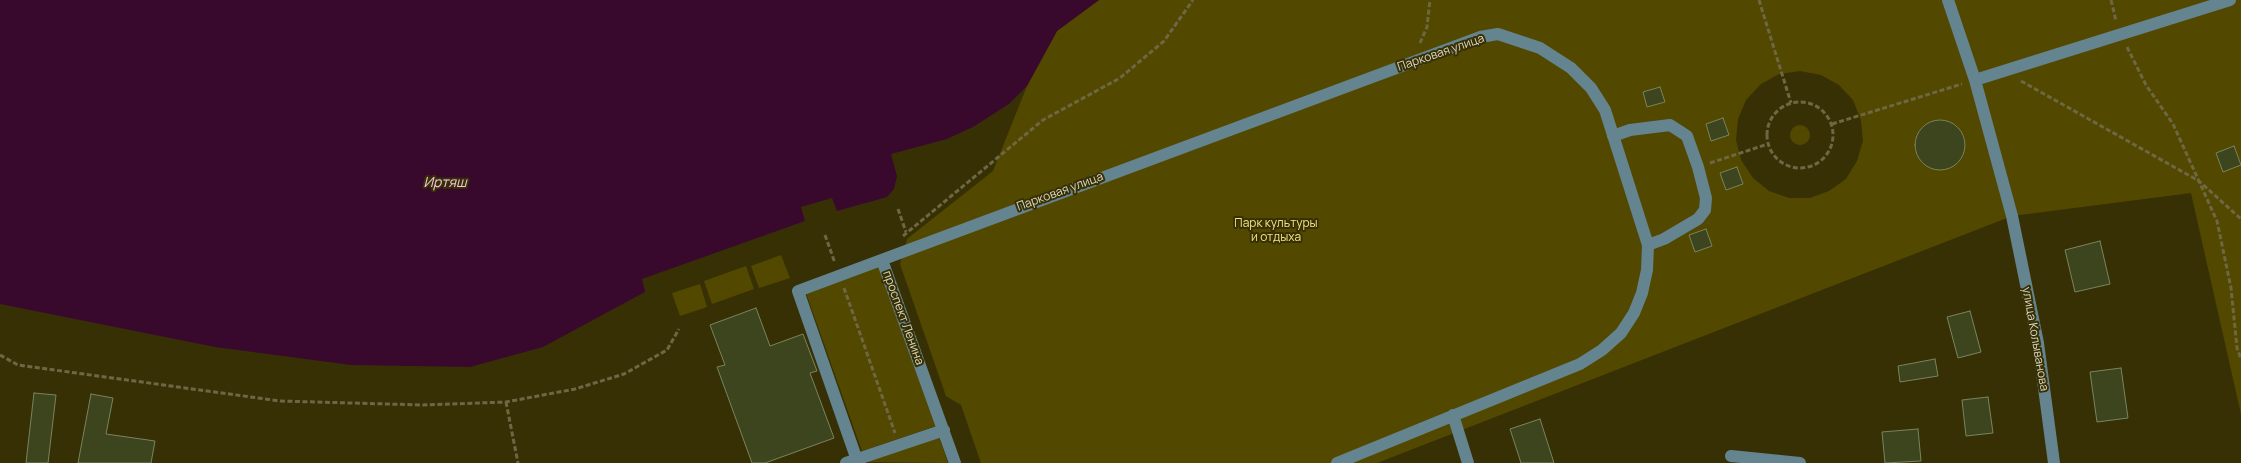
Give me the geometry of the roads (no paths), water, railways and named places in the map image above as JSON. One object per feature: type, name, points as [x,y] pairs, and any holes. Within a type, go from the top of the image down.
[{"type":"street","name":"улица Колыванова","points":[[1948,0],[1975,80],[2012,216],[2038,343],[2054,463]]},
{"type":"street","points":[[1975,80],[2230,0]]},
{"type":"street","name":"Парковая улица","points":[[886,259],[1480,37],[1498,34],[1540,48],[1572,68],[1590,88],[1604,110],[1648,245],[1647,270],[1642,293],[1634,313],[1621,333],[1602,350],[1580,364],[1337,463]]},
{"type":"street","points":[[1613,136],[1630,130],[1670,125],[1687,136],[1698,167],[1706,198],[1705,210],[1698,219],[1648,245]]},
{"type":"street","name":"проспект Ленина","points":[[853,462],[798,291],[886,259],[956,463]]},
{"type":"street","points":[[1453,415],[1468,463]]},
{"type":"street","points":[[853,462],[944,430]]},
{"type":"street","points":[[1731,456],[1800,463]]},
{"type":"water","name":"Иртяш","points":[[0,0],[1099,0],[1057,31],[1027,86],[1009,104],[973,127],[947,139],[891,154],[897,176],[894,189],[887,197],[837,211],[832,198],[801,207],[805,221],[642,279],[645,292],[543,347],[470,367],[351,365],[215,347],[0,304]]},
{"type":"park label","name":"Парк культуры и отдыха","points":[[1276,231]]}]
